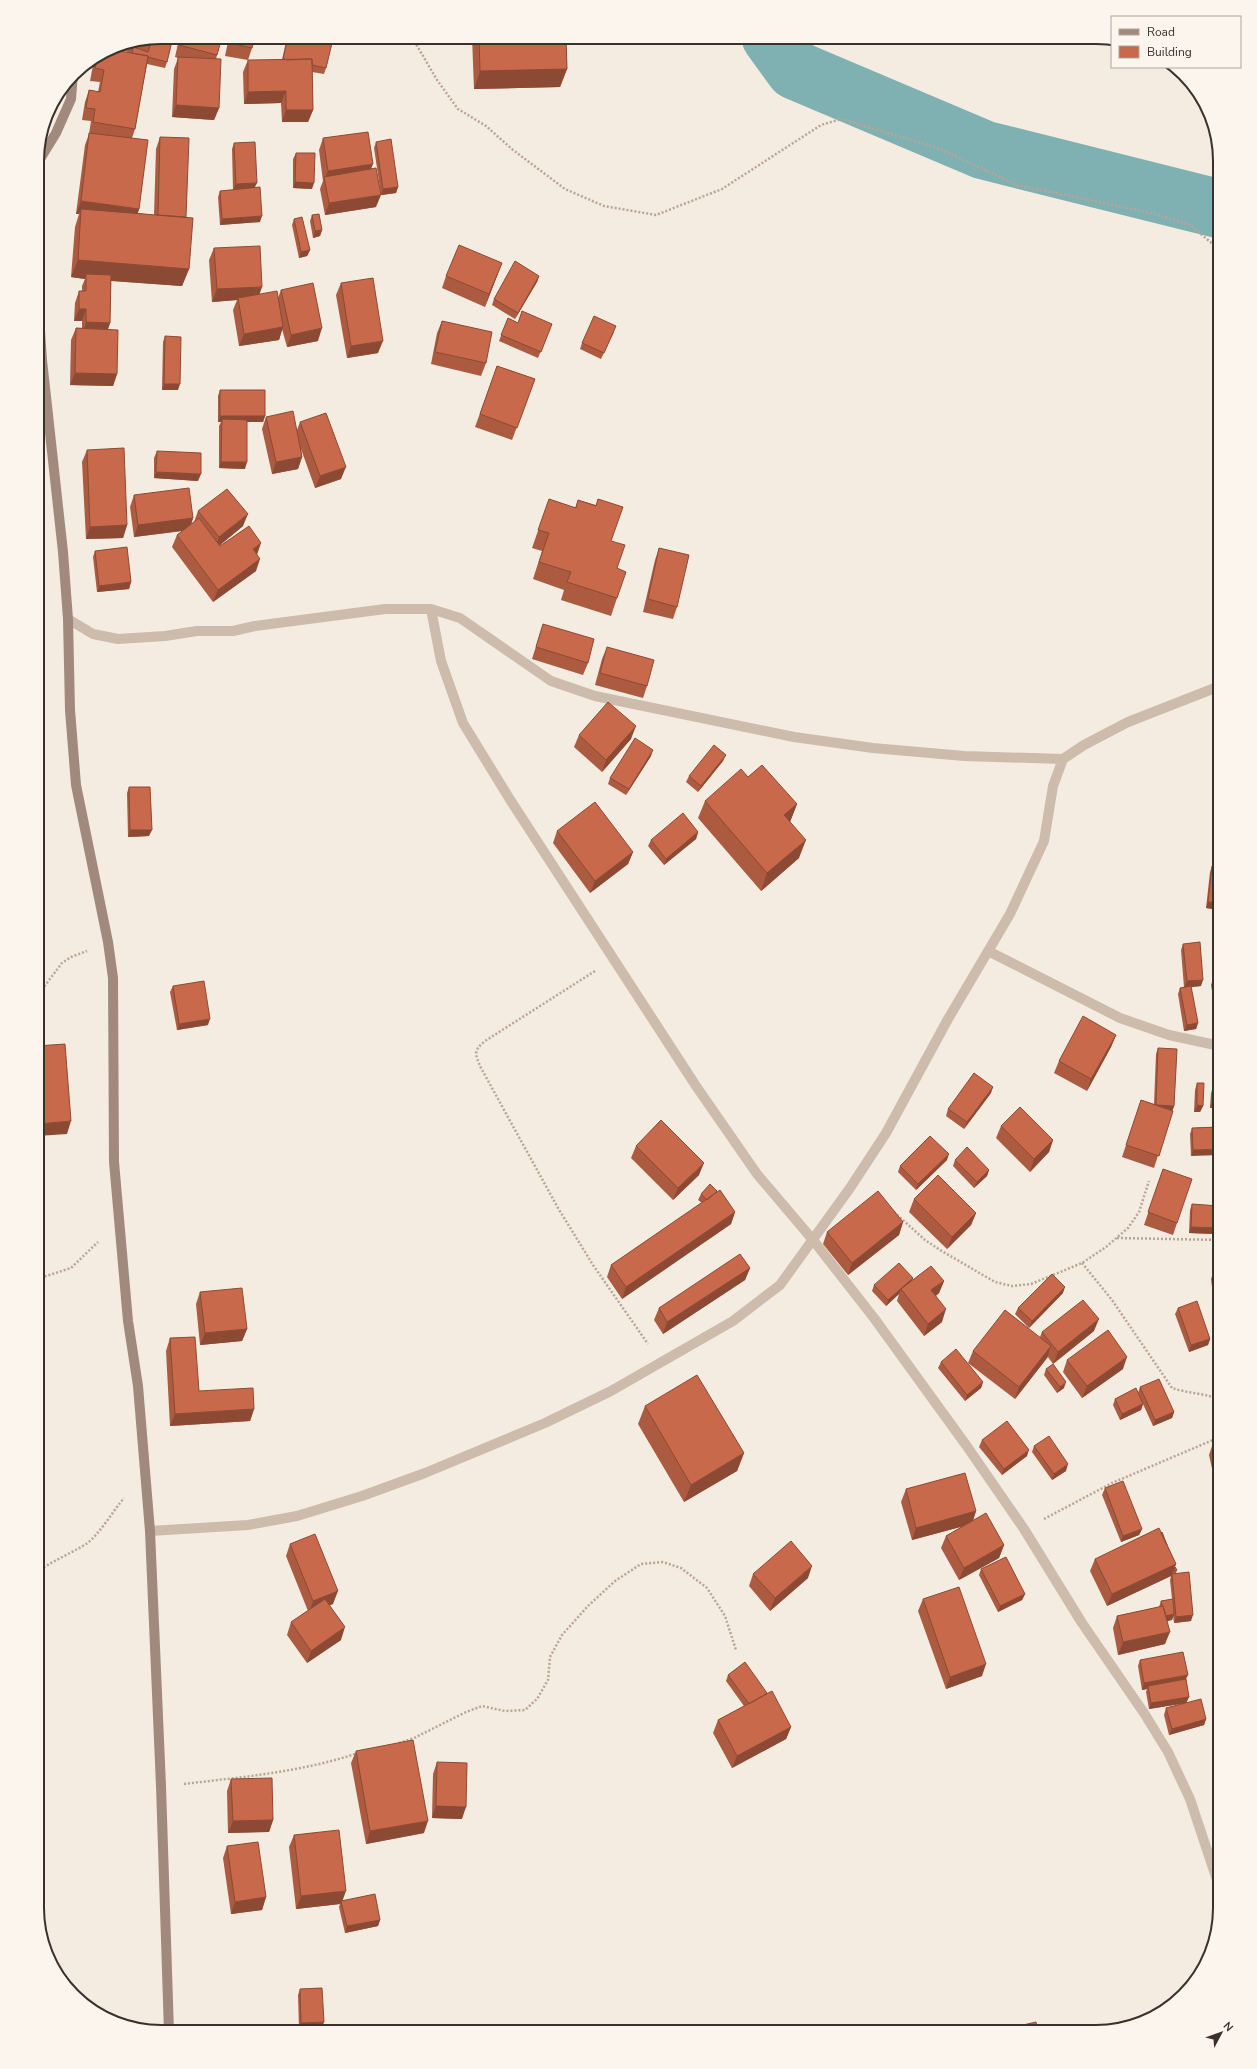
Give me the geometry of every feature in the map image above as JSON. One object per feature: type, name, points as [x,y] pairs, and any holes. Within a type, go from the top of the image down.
[{"type":"street","points":[[44,152],[56,133],[70,99],[72,85]]},
{"type":"street","points":[[44,378],[63,552],[68,619],[70,710],[76,785],[108,942],[113,978],[114,1162],[128,1321],[138,1386],[150,1531],[161,1786],[169,2025]]},
{"type":"street","points":[[68,619],[93,634],[118,639],[165,636],[197,631],[233,631],[255,626],[384,609],[431,609],[460,618],[551,681],[594,696],[794,737],[873,748],[964,756],[1063,759],[1084,745],[1128,722],[1213,689]]},
{"type":"street","points":[[431,609],[441,661],[463,723],[509,798],[612,960],[757,1174],[813,1240],[874,1318],[1024,1529],[1082,1623],[1144,1713],[1168,1752],[1190,1799],[1213,1868]]},
{"type":"street","points":[[150,1531],[248,1525],[297,1516],[362,1496],[425,1473],[545,1423],[611,1391],[733,1321],[780,1285],[813,1240],[886,1132],[1010,914],[1044,841],[1053,786],[1063,759]]},
{"type":"street","points":[[988,951],[1120,1018],[1169,1035],[1213,1044]]},
{"type":"path","points":[[416,44],[437,80],[458,109],[486,126],[513,150],[565,189],[604,206],[656,216],[722,189],[821,125],[841,119],[938,148],[1017,185],[1152,213],[1190,225],[1213,244]]},
{"type":"path","points":[[44,987],[62,963],[71,957],[108,942]]},
{"type":"path","points":[[612,960],[485,1041],[477,1048],[476,1055],[480,1068],[558,1208],[593,1265],[660,1363]]},
{"type":"path","points":[[889,1209],[940,1250],[994,1282],[1012,1286],[1031,1284],[1082,1263],[1117,1238],[1128,1228],[1139,1212],[1149,1181]]},
{"type":"path","points":[[44,1277],[71,1268],[119,1221]]},
{"type":"path","points":[[1117,1238],[1213,1240]]},
{"type":"path","points":[[1082,1263],[1112,1300],[1172,1388],[1184,1393],[1213,1397]]},
{"type":"path","points":[[1024,1529],[1112,1483],[1213,1440]]},
{"type":"path","points":[[44,1568],[67,1553],[87,1543],[99,1531],[107,1518],[145,1473]]},
{"type":"path","points":[[394,1745],[414,1738],[466,1712],[482,1706],[505,1710],[524,1710],[537,1699],[548,1680],[550,1657],[562,1635],[588,1606],[615,1581],[641,1564],[663,1562],[681,1568],[707,1588],[724,1616],[736,1650]]},
{"type":"path","points":[[161,1786],[304,1767],[332,1762],[360,1752]]},
{"type":"building","points":[[150,44],[171,44],[167,62],[132,53],[134,47],[148,52]]},
{"type":"building","points":[[179,44],[220,44],[217,55]]},
{"type":"building","points":[[234,44],[253,44],[252,48]]},
{"type":"building","points":[[286,44],[332,44],[326,68],[312,65],[312,59],[283,59]]},
{"type":"building","points":[[479,44],[566,44],[567,69],[480,71]]},
{"type":"building","points":[[121,51],[148,56],[135,129],[93,122],[95,109],[86,108],[89,90],[100,92],[104,70],[95,68],[96,64]]},
{"type":"building","points":[[178,57],[221,59],[219,108],[176,105]]},
{"type":"building","points":[[312,59],[313,110],[286,110],[286,91],[248,92],[248,60]]},
{"type":"building","points":[[368,132],[373,164],[328,171],[323,138]]},
{"type":"building","points":[[89,133],[148,140],[139,209],[81,201]]},
{"type":"building","points":[[160,137],[189,138],[186,217],[158,215]]},
{"type":"building","points":[[391,139],[398,187],[383,189],[376,142]]},
{"type":"building","points":[[255,142],[257,183],[236,184],[234,143]]},
{"type":"building","points":[[296,153],[315,153],[314,183],[295,182]]},
{"type":"building","points":[[376,168],[381,195],[329,203],[324,177]]},
{"type":"building","points":[[260,187],[262,216],[222,219],[220,191]]},
{"type":"building","points":[[81,209],[193,218],[189,269],[78,260]]},
{"type":"building","points":[[319,214],[322,230],[315,231],[312,215]]},
{"type":"building","points":[[302,217],[310,250],[301,252],[294,219]]},
{"type":"building","points":[[459,245],[502,263],[489,294],[446,276]]},
{"type":"building","points":[[260,246],[262,287],[217,289],[214,248]]},
{"type":"building","points":[[515,261],[539,276],[518,313],[494,299]]},
{"type":"building","points":[[86,274],[111,275],[110,323],[86,322],[86,309],[79,309],[79,291],[86,291]]},
{"type":"building","points":[[373,278],[383,341],[351,346],[341,283]]},
{"type":"building","points":[[313,283],[322,328],[291,335],[281,290]]},
{"type":"building","points":[[277,291],[283,327],[244,334],[238,298]]},
{"type":"building","points":[[522,311],[552,324],[541,352],[501,335],[508,318],[518,323]]},
{"type":"building","points":[[594,316],[616,326],[604,353],[582,343]]},
{"type":"building","points":[[442,321],[492,332],[486,363],[435,352]]},
{"type":"building","points":[[76,328],[118,330],[117,374],[75,373]]},
{"type":"building","points":[[165,336],[181,337],[180,384],[164,384]]},
{"type":"building","points":[[497,366],[535,379],[517,428],[480,414]]},
{"type":"building","points":[[220,390],[265,390],[265,416],[220,416]]},
{"type":"building","points":[[293,411],[302,457],[276,462],[266,417]]},
{"type":"building","points":[[326,413],[346,467],[320,476],[300,422]]},
{"type":"building","points":[[222,419],[247,420],[247,462],[221,462]]},
{"type":"building","points":[[124,448],[127,525],[90,527],[87,450]]},
{"type":"building","points":[[157,451],[201,453],[201,474],[156,472]]},
{"type":"building","points":[[189,488],[193,518],[138,525],[134,495]]},
{"type":"building","points":[[227,489],[248,514],[219,537],[198,511]]},
{"type":"building","points":[[549,499],[576,508],[578,500],[596,506],[598,499],[623,507],[611,541],[625,545],[617,568],[626,572],[617,598],[567,582],[571,572],[539,562],[549,533],[538,530]]},
{"type":"building","points":[[199,518],[220,546],[249,526],[261,543],[253,549],[260,559],[218,590],[177,535]]},
{"type":"building","points":[[127,547],[131,582],[99,586],[95,551]]},
{"type":"building","points":[[659,548],[689,555],[677,607],[648,599]]},
{"type":"building","points":[[543,624],[594,639],[588,663],[536,647]]},
{"type":"building","points":[[607,647],[654,660],[647,686],[600,673]]},
{"type":"building","points":[[608,702],[636,726],[606,760],[579,735]]},
{"type":"building","points":[[635,738],[653,750],[629,789],[610,778]]},
{"type":"building","points":[[714,745],[726,755],[701,786],[689,776]]},
{"type":"building","points":[[762,765],[797,804],[784,815],[806,840],[767,873],[705,801],[741,769],[748,777]]},
{"type":"building","points":[[129,787],[150,787],[152,830],[130,830]]},
{"type":"building","points":[[595,802],[633,852],[595,881],[557,831]]},
{"type":"building","points":[[683,813],[698,832],[666,859],[651,840]]},
{"type":"building","points":[[1212,866],[1213,866],[1213,902],[1208,902]]},
{"type":"building","points":[[1200,942],[1203,980],[1187,981],[1183,944]]},
{"type":"building","points":[[204,981],[210,1019],[179,1024],[173,986]]},
{"type":"building","points":[[1191,986],[1198,1023],[1187,1025],[1180,988]]},
{"type":"building","points":[[1083,1016],[1116,1035],[1091,1079],[1059,1061]]},
{"type":"building","points":[[65,1044],[71,1121],[44,1123],[44,1046]]},
{"type":"building","points":[[1158,1048],[1177,1049],[1174,1106],[1156,1105]]},
{"type":"building","points":[[974,1073],[993,1087],[967,1122],[948,1109]]},
{"type":"building","points":[[1197,1083],[1204,1083],[1203,1106],[1197,1105]]},
{"type":"building","points":[[1141,1100],[1173,1111],[1159,1156],[1126,1145]]},
{"type":"building","points":[[1020,1107],[1053,1140],[1034,1159],[1001,1126]]},
{"type":"building","points":[[661,1120],[704,1163],[678,1188],[636,1146]]},
{"type":"building","points":[[1213,1127],[1213,1149],[1193,1150],[1192,1128]]},
{"type":"building","points":[[930,1136],[949,1154],[918,1184],[900,1166]]},
{"type":"building","points":[[967,1147],[989,1170],[977,1182],[955,1160]]},
{"type":"building","points":[[1163,1169],[1192,1179],[1177,1223],[1148,1212]]},
{"type":"building","points":[[938,1175],[976,1213],[952,1237],[914,1199]]},
{"type":"building","points":[[710,1184],[717,1191],[707,1200],[701,1194]]},
{"type":"building","points":[[720,1190],[735,1212],[626,1287],[611,1265]]},
{"type":"building","points":[[878,1191],[903,1222],[852,1263],[827,1232]]},
{"type":"building","points":[[1192,1204],[1213,1206],[1213,1228],[1191,1227]]},
{"type":"building","points":[[740,1254],[750,1268],[667,1322],[659,1308]]},
{"type":"building","points":[[899,1263],[913,1278],[888,1300],[874,1285]]},
{"type":"building","points":[[931,1266],[944,1281],[931,1290],[946,1309],[928,1324],[901,1289]]},
{"type":"building","points":[[1052,1274],[1065,1287],[1032,1321],[1018,1308]]},
{"type":"building","points":[[242,1288],[247,1329],[205,1333],[200,1292]]},
{"type":"building","points":[[1083,1300],[1099,1319],[1058,1352],[1042,1332]]},
{"type":"building","points":[[1197,1301],[1210,1339],[1191,1345],[1178,1308]]},
{"type":"building","points":[[1005,1310],[1051,1346],[1019,1387],[973,1351]]},
{"type":"building","points":[[1108,1330],[1127,1357],[1087,1386],[1067,1360]]},
{"type":"building","points":[[195,1337],[199,1391],[253,1388],[254,1409],[175,1414],[170,1338]]},
{"type":"building","points":[[956,1349],[983,1382],[967,1395],[941,1362]]},
{"type":"building","points":[[1053,1364],[1066,1382],[1060,1387],[1046,1369]]},
{"type":"building","points":[[697,1375],[744,1453],[691,1485],[645,1406]]},
{"type":"building","points":[[1159,1379],[1174,1412],[1155,1420],[1140,1387]]},
{"type":"building","points":[[1136,1388],[1143,1404],[1122,1414],[1115,1399]]},
{"type":"building","points":[[1007,1421],[1029,1450],[1004,1469],[982,1440]]},
{"type":"building","points":[[1049,1436],[1068,1464],[1054,1474],[1034,1446]]},
{"type":"building","points":[[965,1473],[976,1511],[916,1528],[906,1489]]},
{"type":"building","points":[[1123,1481],[1142,1529],[1123,1536],[1105,1488]]},
{"type":"building","points":[[986,1513],[1004,1545],[964,1568],[946,1536]]},
{"type":"building","points":[[1159,1528],[1176,1564],[1112,1594],[1095,1559]]},
{"type":"building","points":[[315,1534],[338,1591],[313,1601],[290,1544]]},
{"type":"building","points":[[791,1541],[812,1566],[775,1598],[753,1574]]},
{"type":"building","points":[[1006,1557],[1025,1594],[1000,1606],[981,1569]]},
{"type":"building","points":[[1189,1572],[1193,1615],[1176,1617],[1172,1574]]},
{"type":"building","points":[[959,1587],[986,1664],[950,1677],[923,1599]]},
{"type":"building","points":[[325,1599],[345,1627],[311,1651],[291,1622]]},
{"type":"building","points":[[1173,1599],[1174,1614],[1166,1616],[1161,1601]]},
{"type":"building","points":[[1163,1606],[1170,1632],[1123,1642],[1117,1616]]},
{"type":"building","points":[[1183,1652],[1188,1675],[1144,1683],[1140,1660]]},
{"type":"building","points":[[745,1662],[767,1693],[749,1704],[728,1675]]},
{"type":"building","points":[[1186,1679],[1189,1697],[1151,1703],[1148,1686]]},
{"type":"building","points":[[772,1691],[791,1727],[737,1756],[718,1720]]},
{"type":"building","points":[[1201,1699],[1206,1719],[1172,1729],[1166,1708]]},
{"type":"building","points":[[413,1740],[428,1821],[370,1831],[356,1751]]},
{"type":"building","points":[[437,1762],[467,1763],[466,1807],[436,1806]]},
{"type":"building","points":[[272,1778],[273,1820],[233,1821],[231,1779]]},
{"type":"building","points":[[339,1830],[346,1891],[301,1896],[294,1835]]},
{"type":"building","points":[[258,1842],[266,1897],[235,1902],[227,1846]]},
{"type":"building","points":[[375,1894],[380,1920],[347,1926],[341,1901]]},
{"type":"building","points":[[322,1988],[324,2022],[301,2023],[300,1989]]},
{"type":"building","points":[[1036,2022],[1037,2025],[1023,2025]]},
{"type":"waterway","points":[[776,44],[795,70],[984,150],[1213,207]]}]
